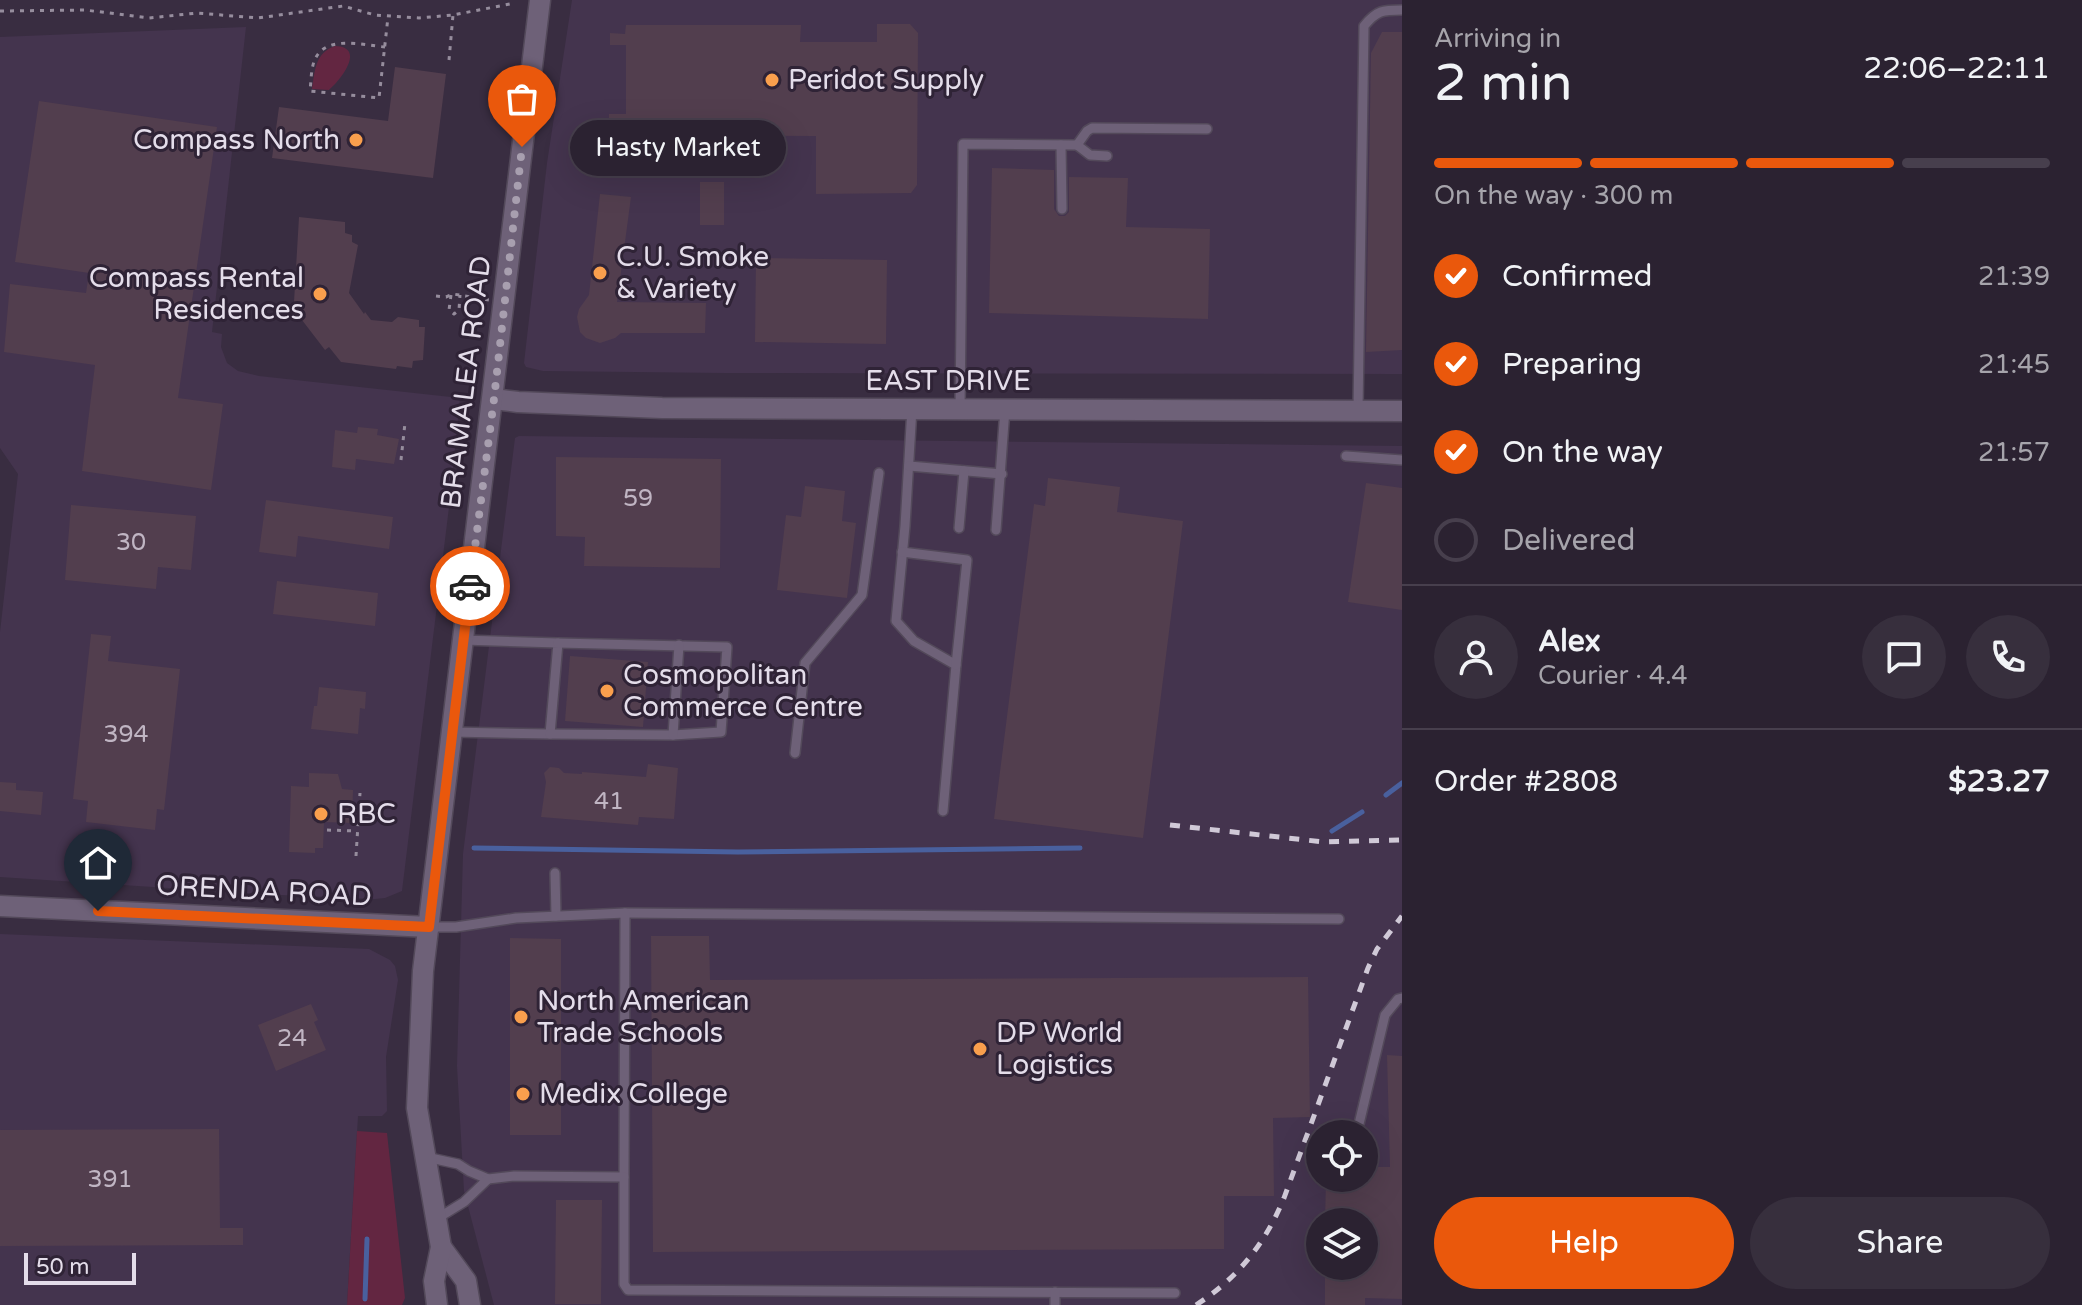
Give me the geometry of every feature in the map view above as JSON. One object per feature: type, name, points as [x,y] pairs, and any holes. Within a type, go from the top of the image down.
[{"type":"main road","name":"BRAMALEA ROAD","points":[[437,1305],[434,1281],[441,1247],[417,1108],[420,1010],[540,0]]},
{"type":"main road","name":"EAST DRIVE","points":[[494,399],[662,408],[1402,411]]},
{"type":"main road","name":"ORENDA ROAD","points":[[0,906],[429,927]]},
{"type":"main road","name":"BRAMALEA ROAD","points":[[441,1247],[466,1281],[470,1305]]},
{"type":"lane","points":[[1358,410],[1364,26],[1383,10],[1402,10]]},
{"type":"lane","points":[[1077,145],[1092,128],[1207,129]]},
{"type":"lane","points":[[960,409],[963,144],[1077,145],[1090,155],[1107,156]]},
{"type":"lane","points":[[1061,145],[1062,209]]},
{"type":"lane","points":[[912,408],[896,621],[914,641],[956,665]]},
{"type":"lane","points":[[996,530],[1005,409]]},
{"type":"lane","points":[[1346,456],[1402,460]]},
{"type":"lane","points":[[909,466],[1002,474]]},
{"type":"lane","points":[[959,528],[964,471]]},
{"type":"lane","points":[[795,753],[805,663],[862,595],[879,473]]},
{"type":"lane","points":[[902,552],[967,560],[943,811]]},
{"type":"lane","points":[[452,732],[673,735],[721,732],[727,647],[463,640]]},
{"type":"lane","points":[[550,734],[558,643]]},
{"type":"lane","points":[[673,735],[679,645]]},
{"type":"lane","points":[[555,873],[556,916]]},
{"type":"lane","points":[[429,927],[456,927],[516,918],[625,913],[1339,919]]},
{"type":"lane","points":[[625,913],[624,1284],[628,1290],[1175,1293]]},
{"type":"lane","points":[[1360,1120],[1385,1015],[1402,998]]},
{"type":"lane","points":[[426,1157],[458,1164],[488,1179],[514,1176],[624,1177]]},
{"type":"lane","points":[[437,1219],[464,1202],[488,1179]]},
{"type":"lane","points":[[1055,1292],[1055,1305]]},
{"type":"path","points":[[0,11],[85,10],[149,18],[197,13],[258,18],[343,6],[362,13],[419,18],[510,4]]},
{"type":"path","points":[[449,60],[453,15]]},
{"type":"path","points":[[385,47],[337,42],[328,46],[319,52],[313,63],[310,91],[379,98],[385,47],[388,17]]},
{"type":"path","points":[[451,295],[449,310],[454,314],[459,310],[460,295]]},
{"type":"path","points":[[436,296],[460,295],[504,302]]},
{"type":"path","points":[[401,460],[405,423]]},
{"type":"path","points":[[356,856],[360,793]]},
{"type":"path","points":[[327,830],[357,831]]},
{"type":"shaded area","points":[[572,0],[1402,0],[1402,374],[724,373],[543,371],[526,367],[547,163]]},
{"type":"shaded area","points":[[246,27],[212,332],[222,334],[221,347],[227,363],[238,371],[259,376],[460,398],[402,891],[375,899],[0,877],[0,632],[18,474],[0,448],[0,37]]},
{"type":"shaded area","points":[[335,46],[349,52],[348,65],[329,90],[312,89],[320,58]]},
{"type":"shaded area","points":[[519,436],[1402,446],[1402,1305],[494,1305],[464,1191],[457,1066],[463,854],[515,438]]},
{"type":"shaded area","points":[[0,934],[369,949],[390,960],[395,966],[398,980],[386,1057],[387,1111],[382,1116],[358,1116],[347,1305],[0,1305]]},
{"type":"shaded area","points":[[357,1131],[387,1133],[405,1298],[402,1305],[347,1305]]},
{"type":"building","name":"Peridot Supply","points":[[877,24],[910,24],[918,33],[917,185],[911,193],[816,194],[816,136],[627,135],[627,126],[609,126],[609,114],[626,114],[626,45],[610,45],[610,33],[625,34],[626,25],[801,25],[800,42],[877,42]]},
{"type":"building","points":[[1382,32],[1402,32],[1402,350],[1366,352],[1371,53]]},
{"type":"building","name":"Compass North","points":[[395,67],[446,74],[433,178],[272,158],[279,107],[388,121]]},
{"type":"building","points":[[39,101],[217,127],[178,398],[223,404],[211,490],[82,471],[95,365],[4,352],[10,284],[86,293],[89,273],[15,262]]},
{"type":"building","points":[[992,168],[1054,170],[1054,209],[1059,216],[1069,212],[1069,177],[1128,178],[1126,227],[1210,229],[1208,319],[989,313]]},
{"type":"building","points":[[700,182],[724,182],[724,225],[700,225]]},
{"type":"building","points":[[600,194],[631,197],[617,302],[706,303],[705,333],[621,333],[600,343],[580,332],[577,317],[589,295]]},
{"type":"building","name":"Compass Rental Residences","points":[[299,217],[345,222],[345,233],[352,235],[352,242],[358,245],[349,293],[371,320],[392,322],[398,317],[419,320],[419,327],[425,327],[423,360],[413,361],[412,368],[397,366],[396,369],[341,362],[329,347],[325,350],[302,320],[306,317],[294,302]]},
{"type":"building","points":[[756,258],[887,260],[886,344],[755,342]]},
{"type":"building","points":[[358,427],[378,429],[377,435],[399,439],[394,464],[356,459],[355,470],[332,467],[335,430],[357,433]]},
{"type":"building","points":[[556,457],[721,459],[720,568],[584,566],[585,537],[556,536]]},
{"type":"building","points":[[1048,478],[1120,487],[1117,512],[1183,521],[1143,838],[994,819],[1034,504],[1045,506]]},
{"type":"building","points":[[1366,483],[1402,488],[1402,610],[1348,602]]},
{"type":"building","points":[[805,486],[845,491],[842,521],[856,523],[847,598],[777,590],[786,515],[801,517]]},
{"type":"building","points":[[266,500],[393,517],[389,549],[298,536],[296,557],[259,552]]},
{"type":"building","points":[[71,505],[196,516],[191,570],[158,567],[156,589],[65,580]]},
{"type":"building","points":[[277,581],[378,593],[375,626],[273,614]]},
{"type":"building","points":[[91,634],[111,636],[108,661],[180,669],[164,810],[157,809],[155,830],[86,822],[88,801],[73,799]]},
{"type":"building","name":"Cosmopolitan Commerce Centre","points":[[570,656],[648,662],[643,727],[565,721]]},
{"type":"building","points":[[319,687],[366,692],[365,709],[360,708],[358,734],[311,729]]},
{"type":"building","points":[[648,764],[678,768],[674,819],[639,817],[638,825],[541,817],[546,782],[544,773],[550,767],[559,768],[564,773],[646,777]]},
{"type":"building","name":"RBC","points":[[309,773],[338,774],[342,789],[353,790],[352,823],[324,822],[323,848],[315,848],[315,853],[289,852],[291,786],[309,787]]},
{"type":"building","points":[[0,782],[16,783],[16,790],[43,792],[41,815],[0,811]]},
{"type":"building","name":"DP World Logistics","points":[[651,936],[709,936],[710,980],[1308,977],[1310,1117],[1273,1118],[1274,1196],[1224,1196],[1224,1249],[653,1252]]},
{"type":"building","points":[[510,938],[561,939],[561,1135],[510,1135]]},
{"type":"building","points":[[311,1004],[318,1020],[314,1022],[326,1050],[276,1071],[258,1025]]},
{"type":"building","points":[[1387,1055],[1402,1056],[1402,1299],[1365,1298],[1365,1305],[1325,1305],[1325,1280],[1378,1280],[1378,1208],[1325,1208],[1326,1192],[1378,1192],[1378,1167],[1390,1167]]},
{"type":"building","points":[[219,1129],[220,1228],[243,1228],[243,1245],[0,1246],[0,1130]]},
{"type":"building","points":[[556,1200],[602,1200],[601,1304],[555,1304]]},
{"type":"waterway","points":[[1386,795],[1402,783]]},
{"type":"waterway","points":[[1332,831],[1362,812]]},
{"type":"waterway","points":[[474,848],[738,852],[1080,848]]},
{"type":"waterway","points":[[365,1299],[367,1239]]},
{"type":"railway","points":[[1170,825],[1324,842],[1402,840]]},
{"type":"railway","points":[[1196,1305],[1249,1259],[1276,1215],[1368,968],[1377,949],[1402,916]]},
{"type":"way so far","points":[[470,586],[522,147]]},
{"type":"place","name":"Peridot Supply","points":[[772,80]]},
{"type":"place","name":"Compass North","points":[[356,140]]},
{"type":"place","name":"Hasty Market","points":[[522,147]]},
{"type":"place","name":"C.U. Smoke & Variety","points":[[600,273]]},
{"type":"place","name":"Compass Rental Residences","points":[[320,294]]},
{"type":"place","name":"Cosmopolitan Commerce Centre","points":[[607,691]]},
{"type":"place","name":"RBC","points":[[321,814]]},
{"type":"place","name":"North American Trade Schools","points":[[521,1017]]},
{"type":"place","name":"DP World Logistics","points":[[980,1049]]},
{"type":"place","name":"Medix College","points":[[523,1094]]},
{"type":"route","points":[[98,911],[429,927],[470,586]]}]
